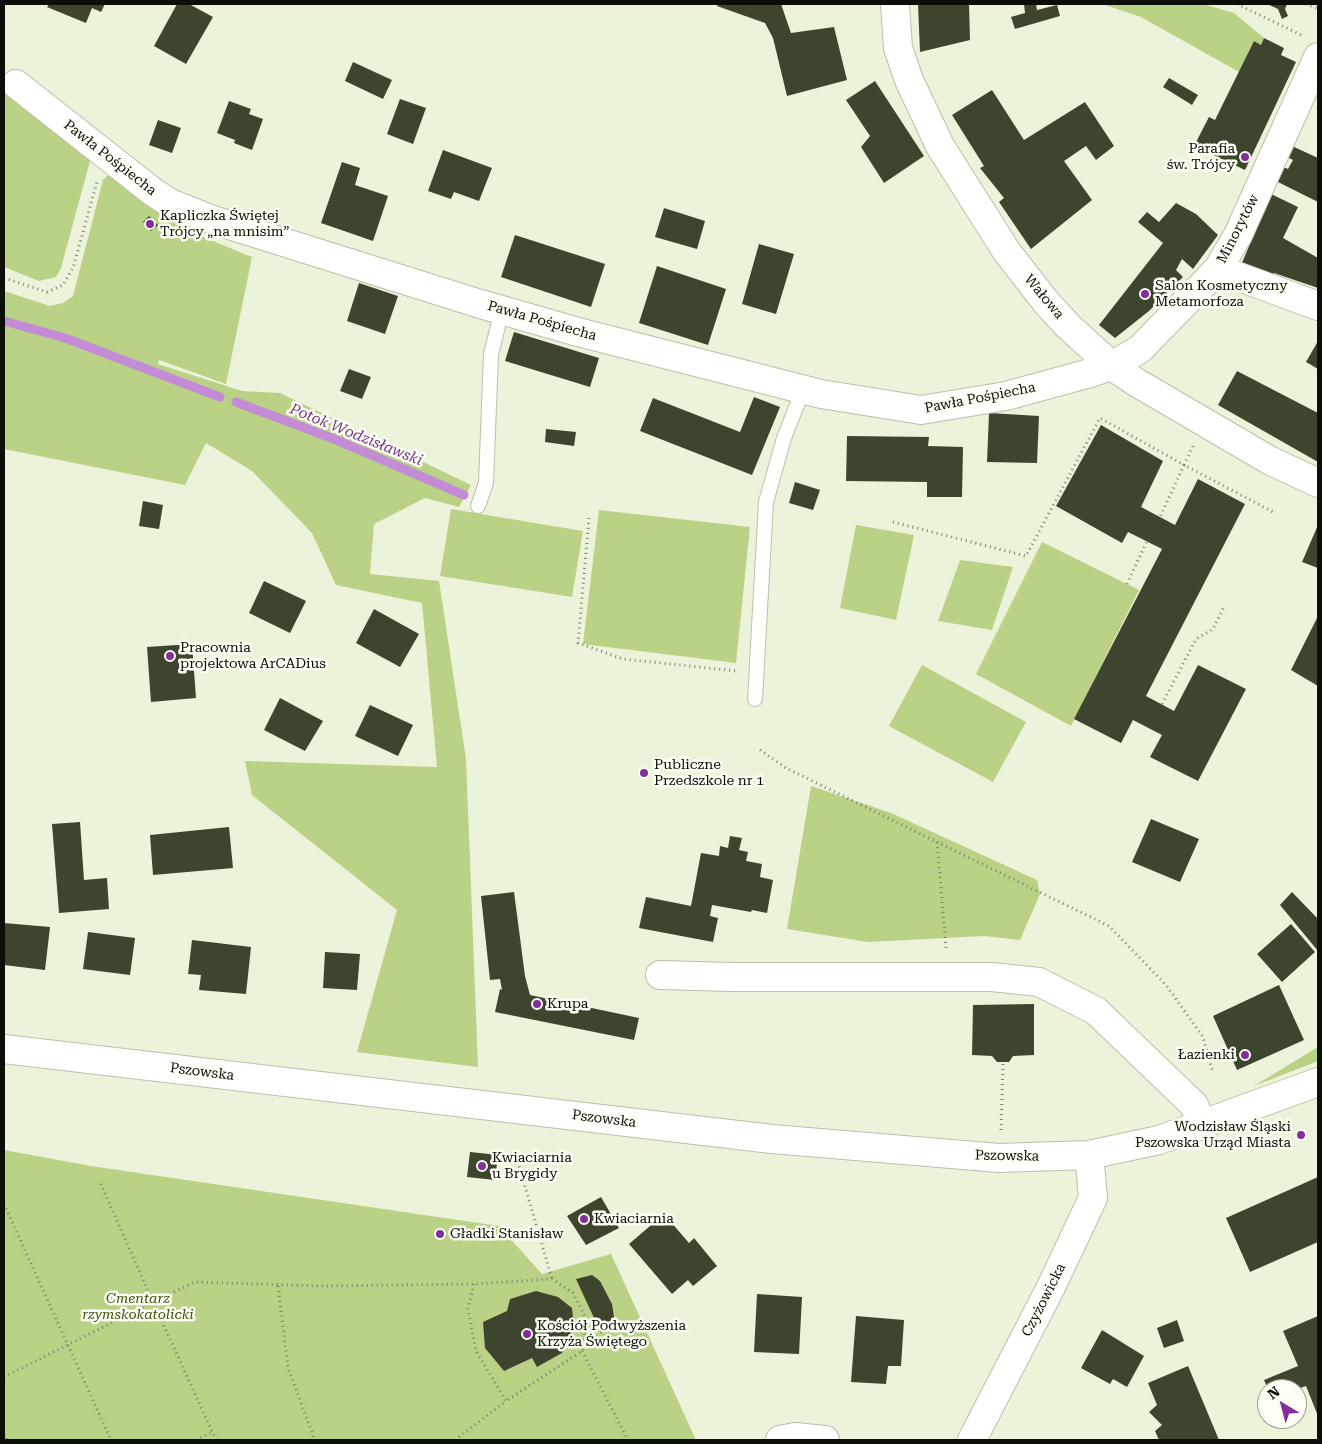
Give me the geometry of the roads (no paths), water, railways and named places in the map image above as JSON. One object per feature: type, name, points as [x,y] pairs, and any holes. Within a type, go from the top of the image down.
[{"type":"street","name":"Wałowa","points":[[895,4],[901,56],[916,98],[940,146],[1007,252],[1068,326],[1112,366],[1269,460],[1318,483]]},
{"type":"street","name":"Minorytów","points":[[1112,366],[1140,349],[1218,269],[1238,235],[1314,48]]},
{"type":"street","name":"Pawła Pośpiecha","points":[[10,84],[158,196],[210,219],[502,310],[803,390],[921,410],[1006,396],[1112,366]]},
{"type":"street","points":[[1218,269],[1318,306]]},
{"type":"street","points":[[660,974],[732,977],[992,976],[1039,982],[1096,1011],[1194,1105],[1203,1126]]},
{"type":"street","name":"Pszowska","points":[[4,1049],[772,1138],[999,1158],[1090,1155],[1160,1140],[1203,1126],[1318,1082]]},
{"type":"street","name":"Czyżowicka","points":[[972,1440],[1050,1289],[1093,1198],[1090,1155]]},
{"type":"street","points":[[780,1440],[795,1437],[825,1440]]},
{"type":"lane","points":[[478,506],[486,483],[491,354],[502,310]]},
{"type":"lane","points":[[755,699],[766,502],[784,438],[803,390]]},
{"type":"waterway","name":"Potok Wodzisławski","points":[[4,321],[65,338],[220,397]]},
{"type":"waterway","name":"Potok Wodzisławski","points":[[236,402],[339,441],[464,495]]},
{"type":"place","name":"Parafia św. Trójcy","points":[[1245,157]]},
{"type":"place","name":"Kapliczka Świętej Trójcy „na mnisim”","points":[[150,224]]},
{"type":"place","name":"Salon Kosmetyczny Metamorfoza","points":[[1145,294]]},
{"type":"place","name":"Pracownia projektowa ArCADius","points":[[170,656]]},
{"type":"place","name":"Publiczne Przedszkole nr 1","points":[[644,773]]},
{"type":"place","name":"Krupa","points":[[537,1004]]},
{"type":"place","name":"Łazienki","points":[[1245,1055]]},
{"type":"place","name":"Wodzisław Śląski Pszowska Urząd Miasta","points":[[1301,1135]]},
{"type":"place","name":"Kwiaciarnia u Brygidy","points":[[482,1166]]},
{"type":"place","name":"Kwiaciarnia","points":[[584,1219]]},
{"type":"place","name":"Gładki Stanisław","points":[[440,1234]]},
{"type":"place","name":"Kościół Podwyższenia Krzyża Świętego","points":[[527,1334]]},
{"type":"park label","name":"Cmentarz rzymskokatolicki","points":[[138,1308]]}]
